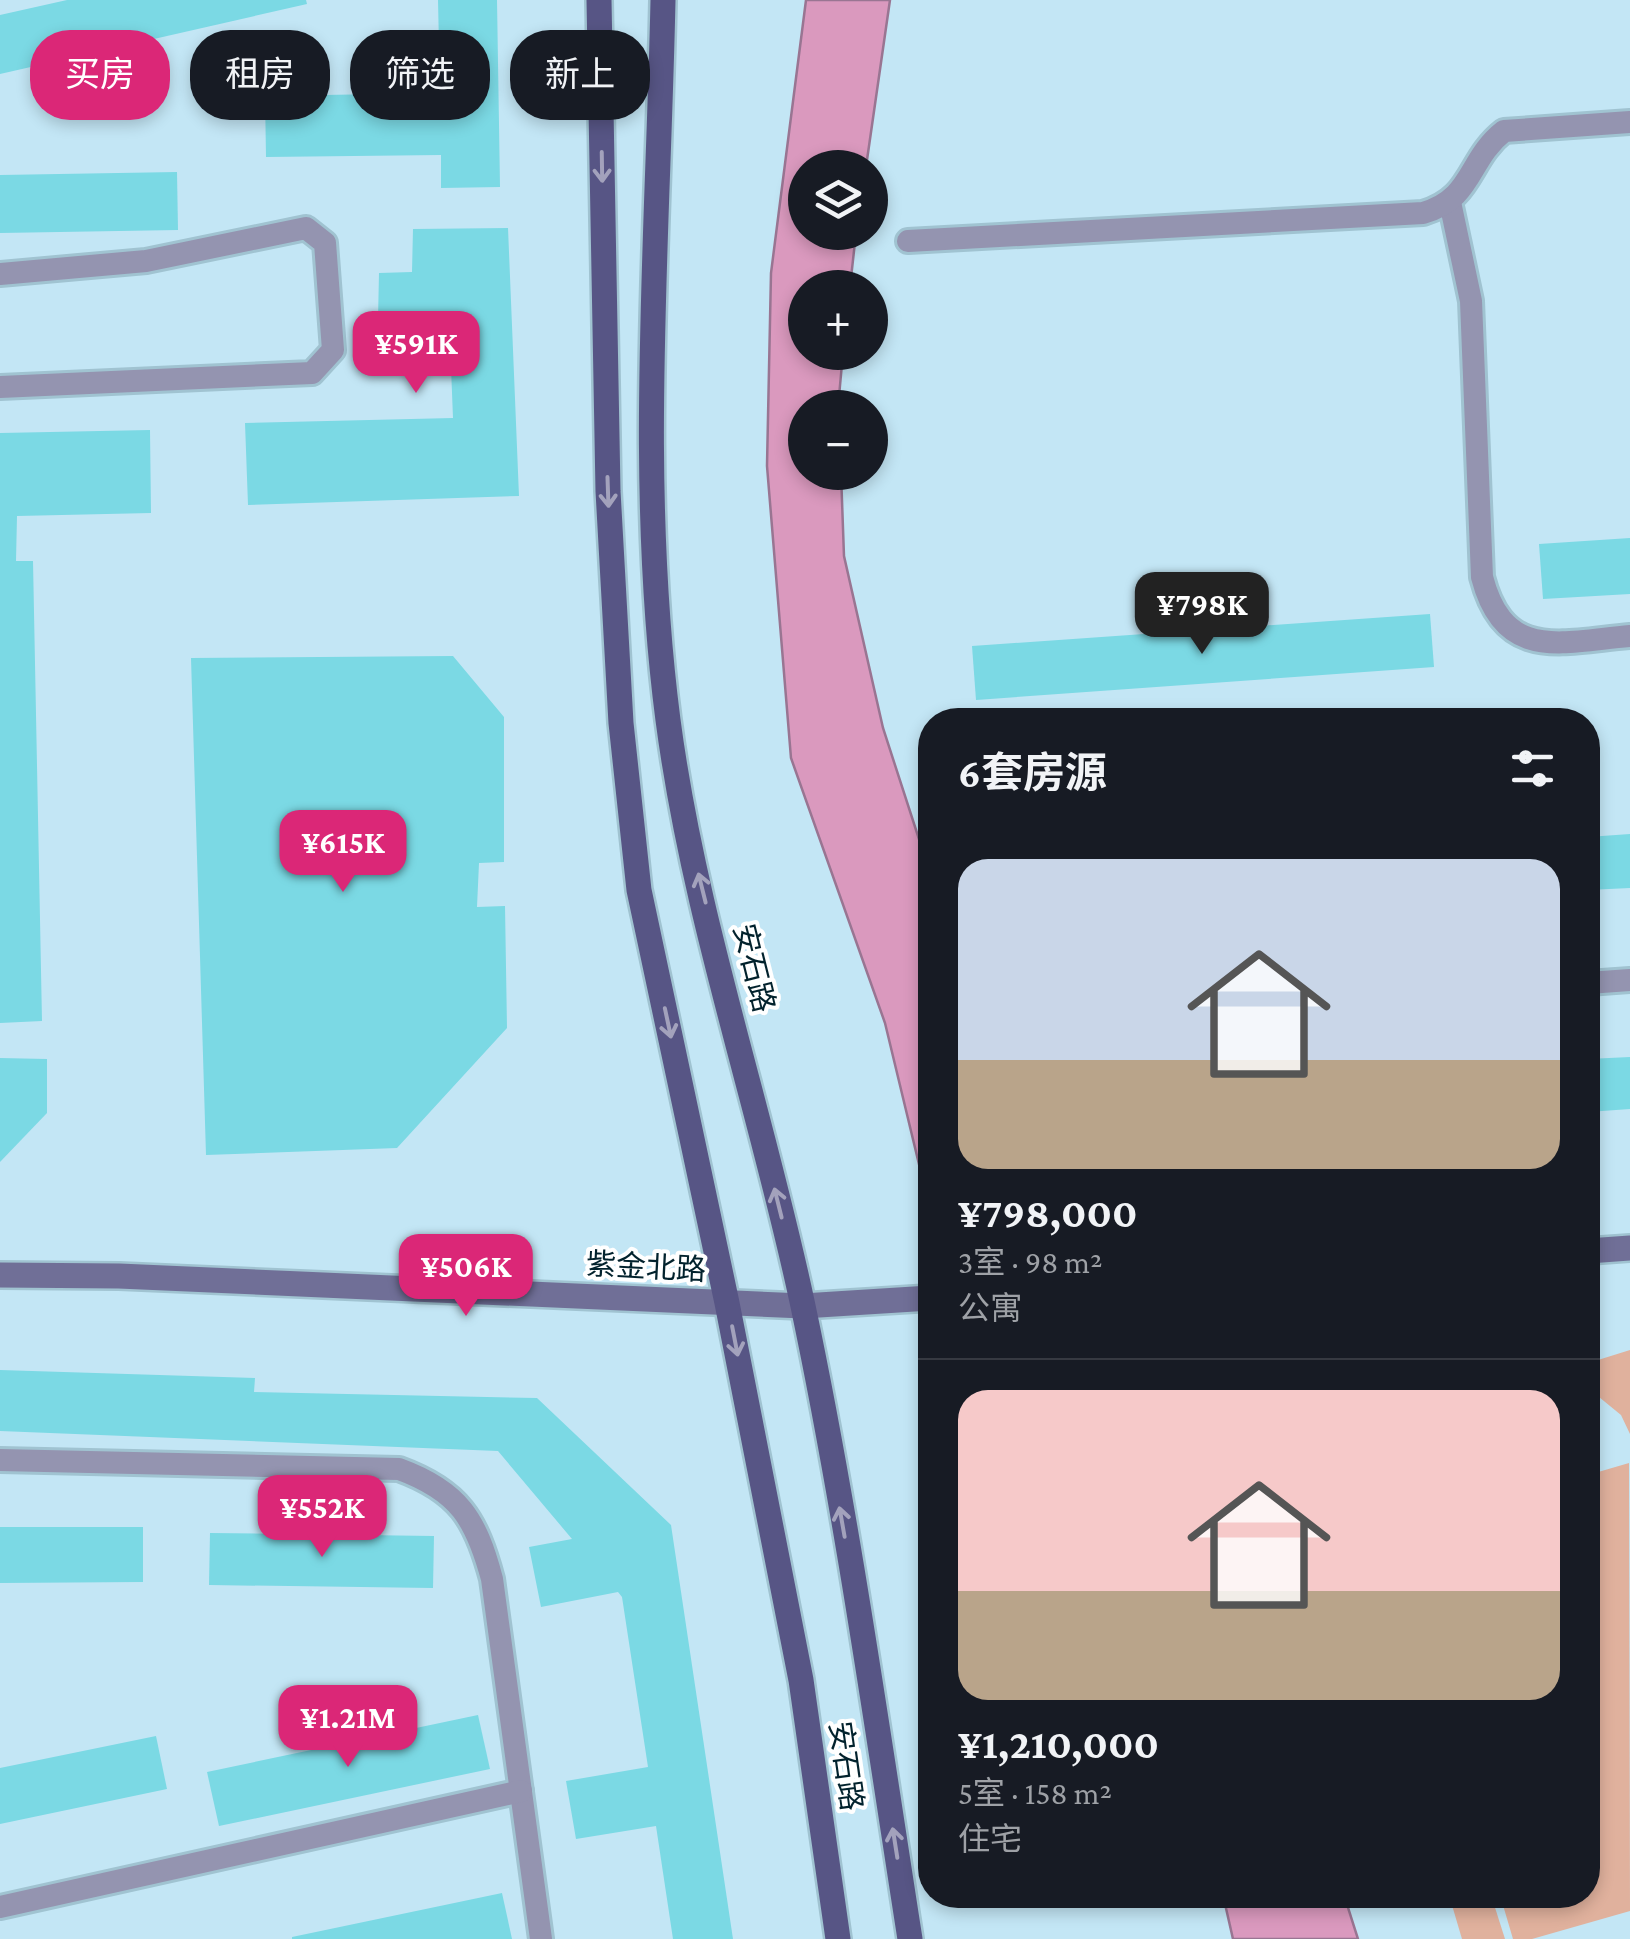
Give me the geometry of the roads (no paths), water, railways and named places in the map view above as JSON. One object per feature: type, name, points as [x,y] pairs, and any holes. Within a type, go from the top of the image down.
[{"type":"main road","name":"安石路","points":[[599,0],[608,491],[621,723],[639,890],[728,1304],[801,1680],[838,1939]]},
{"type":"main road","name":"安石路","points":[[664,0],[652,498],[668,720],[697,870],[803,1306],[868,1666],[910,1939]]},
{"type":"street","points":[[1600,1250],[1630,1248]]},
{"type":"street","name":"紫金北路","points":[[0,1275],[119,1276],[803,1306],[918,1299]]},
{"type":"lane","points":[[908,240],[1422,213],[1460,194],[1491,142],[1504,131],[1630,122]]},
{"type":"lane","points":[[1450,202],[1471,301],[1482,577],[1490,604],[1510,631],[1526,640],[1630,636]]},
{"type":"lane","points":[[0,274],[146,261],[306,228],[325,243],[333,350],[312,374],[0,387]]},
{"type":"lane","points":[[1600,983],[1630,980]]},
{"type":"lane","points":[[0,1460],[399,1469],[430,1480],[454,1498],[480,1535],[492,1578],[541,1939]]},
{"type":"lane","points":[[0,1907],[521,1791]]}]
